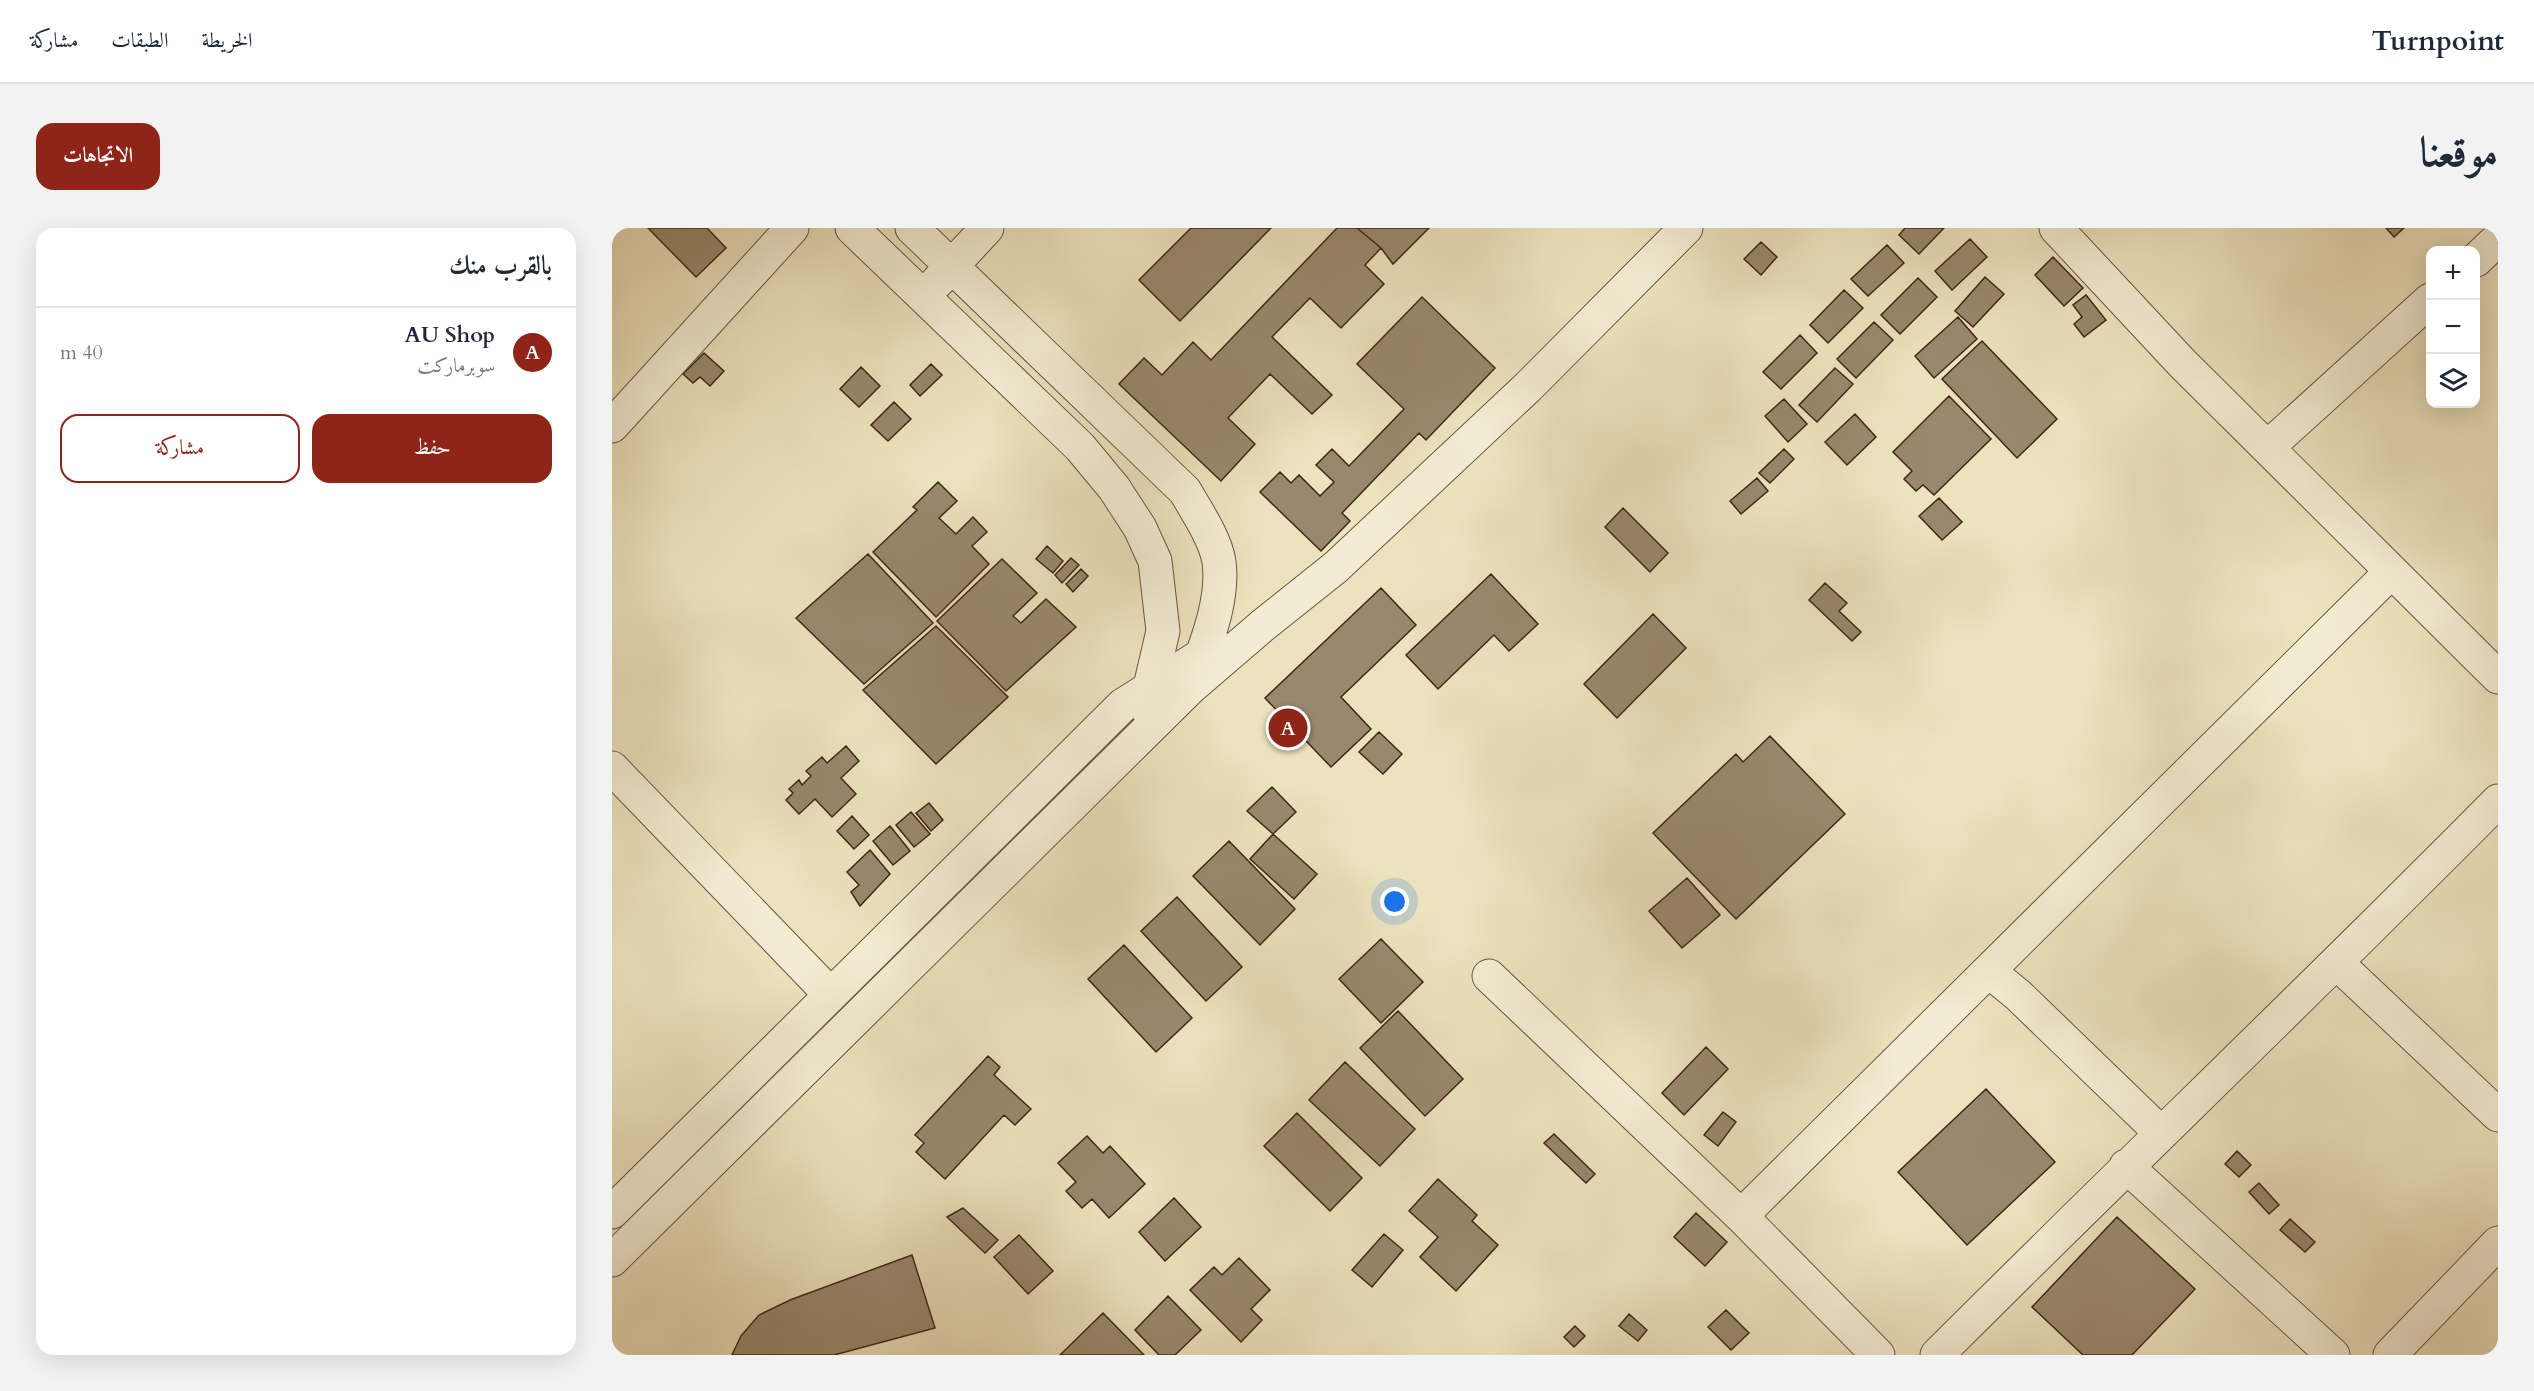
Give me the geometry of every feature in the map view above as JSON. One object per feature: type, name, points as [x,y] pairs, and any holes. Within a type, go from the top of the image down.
[{"type":"street","points":[[612,426],[792,228]]},
{"type":"street","points":[[852,228],[1080,447],[1114,488],[1140,528],[1155,561],[1163,631],[1150,687],[1147,732]]},
{"type":"street","points":[[912,228],[1185,491],[1202,520],[1219,561],[1216,603],[1203,652],[1190,688]]},
{"type":"street","points":[[923,297],[987,228]]},
{"type":"street","points":[[615,1251],[1046,832],[1190,688],[1344,559],[1528,387],[1686,228]]},
{"type":"street","points":[[2056,228],[2182,363],[2498,677]]},
{"type":"street","points":[[2480,255],[2498,239]]},
{"type":"street","points":[[2268,447],[2426,304]]},
{"type":"street","points":[[1741,1216],[1990,972],[2391,572]]},
{"type":"street","points":[[612,1212],[829,993],[1123,705],[1203,652],[1262,626]]},
{"type":"street","points":[[612,768],[829,993]]},
{"type":"street","points":[[1937,1355],[2127,1166],[2338,964],[2498,801]]},
{"type":"street","points":[[1019,806],[1046,832]]},
{"type":"street","points":[[2338,964],[2498,1115]]},
{"type":"street","points":[[1990,972],[2018,995],[2161,1133]]},
{"type":"street","points":[[1489,976],[1741,1216],[1878,1355]]},
{"type":"street","points":[[2127,1166],[2333,1355]]},
{"type":"street","points":[[2390,1355],[2498,1244]]},
{"type":"building","points":[[648,228],[707,228],[726,248],[696,277]]},
{"type":"building","points":[[1191,228],[1271,228],[1180,321],[1139,280]]},
{"type":"building","points":[[1337,228],[1357,228],[1381,248],[1365,265],[1384,284],[1341,328],[1310,298],[1272,337],[1332,395],[1312,414],[1270,374],[1228,418],[1255,444],[1221,481],[1119,384],[1144,358],[1162,375],[1193,342],[1211,360]]},
{"type":"building","points":[[1357,228],[1429,228],[1393,264],[1381,248]]},
{"type":"building","points":[[1905,228],[1944,228],[1919,254],[1899,235]]},
{"type":"building","points":[[2386,228],[2404,228],[2394,237]]},
{"type":"building","points":[[1970,239],[1987,257],[1952,290],[1935,271]]},
{"type":"building","points":[[1761,242],[1777,257],[1761,275],[1744,259]]},
{"type":"building","points":[[1887,245],[1904,263],[1868,296],[1851,279]]},
{"type":"building","points":[[2053,257],[2083,288],[2064,306],[2035,275]]},
{"type":"building","points":[[1985,277],[2004,294],[1973,327],[1955,311]]},
{"type":"building","points":[[1918,278],[1937,297],[1900,334],[1881,315]]},
{"type":"building","points":[[1844,290],[1863,308],[1828,343],[1810,325]]},
{"type":"building","points":[[2086,295],[2106,320],[2084,337],[2074,324],[2082,317],[2073,305]]},
{"type":"building","points":[[1422,297],[1495,368],[1426,440],[1419,433],[1342,513],[1350,521],[1321,551],[1260,492],[1280,472],[1291,483],[1299,475],[1320,496],[1334,482],[1316,465],[1332,449],[1349,466],[1404,409],[1357,364]]},
{"type":"building","points":[[1958,317],[1977,339],[1934,378],[1915,356]]},
{"type":"building","points":[[1874,322],[1893,340],[1856,378],[1837,359]]},
{"type":"building","points":[[1800,335],[1817,353],[1781,389],[1763,372]]},
{"type":"building","points":[[1982,341],[2057,419],[2017,458],[1942,379]]},
{"type":"building","points":[[704,353],[724,371],[710,386],[700,377],[693,383],[683,374]]},
{"type":"building","points":[[931,364],[942,375],[920,396],[910,385]]},
{"type":"building","points":[[861,367],[880,386],[859,407],[840,389]]},
{"type":"building","points":[[1835,368],[1853,384],[1817,422],[1799,405]]},
{"type":"building","points":[[1949,396],[1991,439],[1934,495],[1923,485],[1916,491],[1904,479],[1912,471],[1893,452]]},
{"type":"building","points":[[1784,399],[1807,424],[1788,442],[1765,416]]},
{"type":"building","points":[[894,402],[911,419],[888,441],[871,425]]},
{"type":"building","points":[[1855,414],[1876,437],[1847,465],[1825,442]]},
{"type":"building","points":[[1784,449],[1794,459],[1770,483],[1759,473]]},
{"type":"building","points":[[1757,478],[1768,491],[1741,514],[1730,501]]},
{"type":"building","points":[[938,482],[957,501],[939,518],[956,534],[973,517],[987,532],[972,546],[989,564],[936,617],[873,552],[917,510],[913,507]]},
{"type":"building","points":[[1939,498],[1962,522],[1942,540],[1919,516]]},
{"type":"building","points":[[1623,508],[1668,553],[1650,572],[1605,527]]},
{"type":"building","points":[[1047,546],[1063,561],[1053,573],[1036,559]]},
{"type":"building","points":[[868,554],[933,623],[864,684],[796,618]]},
{"type":"building","points":[[1071,558],[1079,565],[1062,583],[1055,575]]},
{"type":"building","points":[[1002,559],[1037,593],[1013,616],[1021,623],[1046,599],[1076,627],[1006,691],[937,621]]},
{"type":"building","points":[[1081,569],[1088,576],[1073,592],[1066,584]]},
{"type":"building","points":[[1491,574],[1538,624],[1509,651],[1494,635],[1438,689],[1406,655]]},
{"type":"building","points":[[1825,583],[1847,603],[1839,611],[1861,632],[1852,641],[1809,600]]},
{"type":"building","points":[[1381,588],[1416,625],[1341,697],[1371,729],[1331,767],[1265,698]]},
{"type":"building","points":[[1653,614],[1686,648],[1617,718],[1584,684]]},
{"type":"building","points":[[936,626],[1008,697],[936,764],[863,690]]},
{"type":"building","points":[[1379,732],[1402,754],[1383,774],[1359,752]]},
{"type":"building","points":[[1770,736],[1845,814],[1736,919],[1653,833],[1736,754],[1743,762]]},
{"type":"building","points":[[846,746],[859,761],[841,778],[856,794],[832,817],[815,799],[799,814],[786,800],[793,793],[789,789],[799,780],[802,785],[811,776],[806,771],[822,757],[827,763]]},
{"type":"building","points":[[1272,787],[1296,812],[1273,834],[1247,811]]},
{"type":"building","points":[[929,803],[943,820],[931,831],[916,813]]},
{"type":"building","points":[[911,812],[930,834],[914,847],[896,825]]},
{"type":"building","points":[[852,816],[869,835],[854,849],[837,831]]},
{"type":"building","points":[[890,826],[910,851],[893,865],[873,841]]},
{"type":"building","points":[[1273,834],[1317,874],[1294,899],[1250,859]]},
{"type":"building","points":[[1229,841],[1295,909],[1260,945],[1193,876]]},
{"type":"building","points":[[870,850],[890,874],[860,906],[851,892],[859,885],[847,872]]},
{"type":"building","points":[[1687,878],[1720,915],[1682,948],[1649,911]]},
{"type":"building","points":[[1177,897],[1242,967],[1206,1001],[1141,931]]},
{"type":"building","points":[[1381,939],[1423,982],[1381,1023],[1339,979]]},
{"type":"building","points":[[1124,945],[1192,1018],[1156,1052],[1088,979]]},
{"type":"building","points":[[1398,1011],[1463,1079],[1425,1116],[1360,1048]]},
{"type":"building","points":[[1706,1047],[1728,1069],[1684,1115],[1662,1093]]},
{"type":"building","points":[[988,1056],[1000,1067],[994,1075],[1031,1109],[1015,1125],[1004,1115],[945,1179],[916,1152],[924,1143],[915,1135]]},
{"type":"building","points":[[1345,1062],[1415,1129],[1380,1166],[1309,1100]]},
{"type":"building","points":[[1986,1089],[2055,1162],[1967,1245],[1898,1172]]},
{"type":"building","points":[[1723,1112],[1736,1122],[1718,1146],[1704,1135]]},
{"type":"building","points":[[1297,1113],[1362,1178],[1330,1211],[1264,1146]]},
{"type":"building","points":[[1554,1134],[1595,1174],[1586,1183],[1544,1143]]},
{"type":"building","points":[[1087,1136],[1103,1153],[1110,1146],[1145,1184],[1109,1218],[1092,1199],[1082,1208],[1066,1191],[1076,1182],[1058,1163]]},
{"type":"building","points":[[2237,1151],[2251,1165],[2239,1177],[2225,1164]]},
{"type":"building","points":[[1438,1179],[1477,1215],[1472,1221],[1498,1245],[1456,1291],[1420,1257],[1438,1237],[1409,1211]]},
{"type":"building","points":[[2259,1183],[2279,1205],[2269,1214],[2249,1192]]},
{"type":"building","points":[[1174,1198],[1201,1227],[1165,1261],[1139,1232]]},
{"type":"building","points":[[963,1208],[998,1240],[985,1253],[947,1217]]},
{"type":"building","points":[[1696,1213],[1727,1242],[1705,1266],[1674,1237]]},
{"type":"building","points":[[2117,1217],[2195,1289],[2132,1355],[2083,1355],[2032,1307]]},
{"type":"building","points":[[2290,1219],[2315,1242],[2305,1252],[2280,1230]]},
{"type":"building","points":[[1384,1234],[1403,1250],[1372,1287],[1352,1270]]},
{"type":"building","points":[[1019,1235],[1053,1271],[1028,1294],[994,1257]]},
{"type":"building","points":[[912,1255],[935,1328],[834,1355],[732,1355],[741,1336],[759,1315],[790,1300]]},
{"type":"building","points":[[1239,1258],[1270,1290],[1251,1309],[1262,1320],[1241,1342],[1190,1290],[1214,1267],[1222,1275]]},
{"type":"building","points":[[1168,1296],[1201,1330],[1175,1355],[1159,1355],[1135,1330]]},
{"type":"building","points":[[1726,1310],[1749,1333],[1731,1350],[1708,1327]]},
{"type":"building","points":[[1103,1313],[1144,1355],[1060,1355]]},
{"type":"building","points":[[1629,1314],[1647,1330],[1638,1341],[1619,1326]]},
{"type":"building","points":[[1575,1326],[1585,1336],[1574,1347],[1564,1337]]},
{"type":"place","name":"AU Shop","points":[[1288,728]]}]
